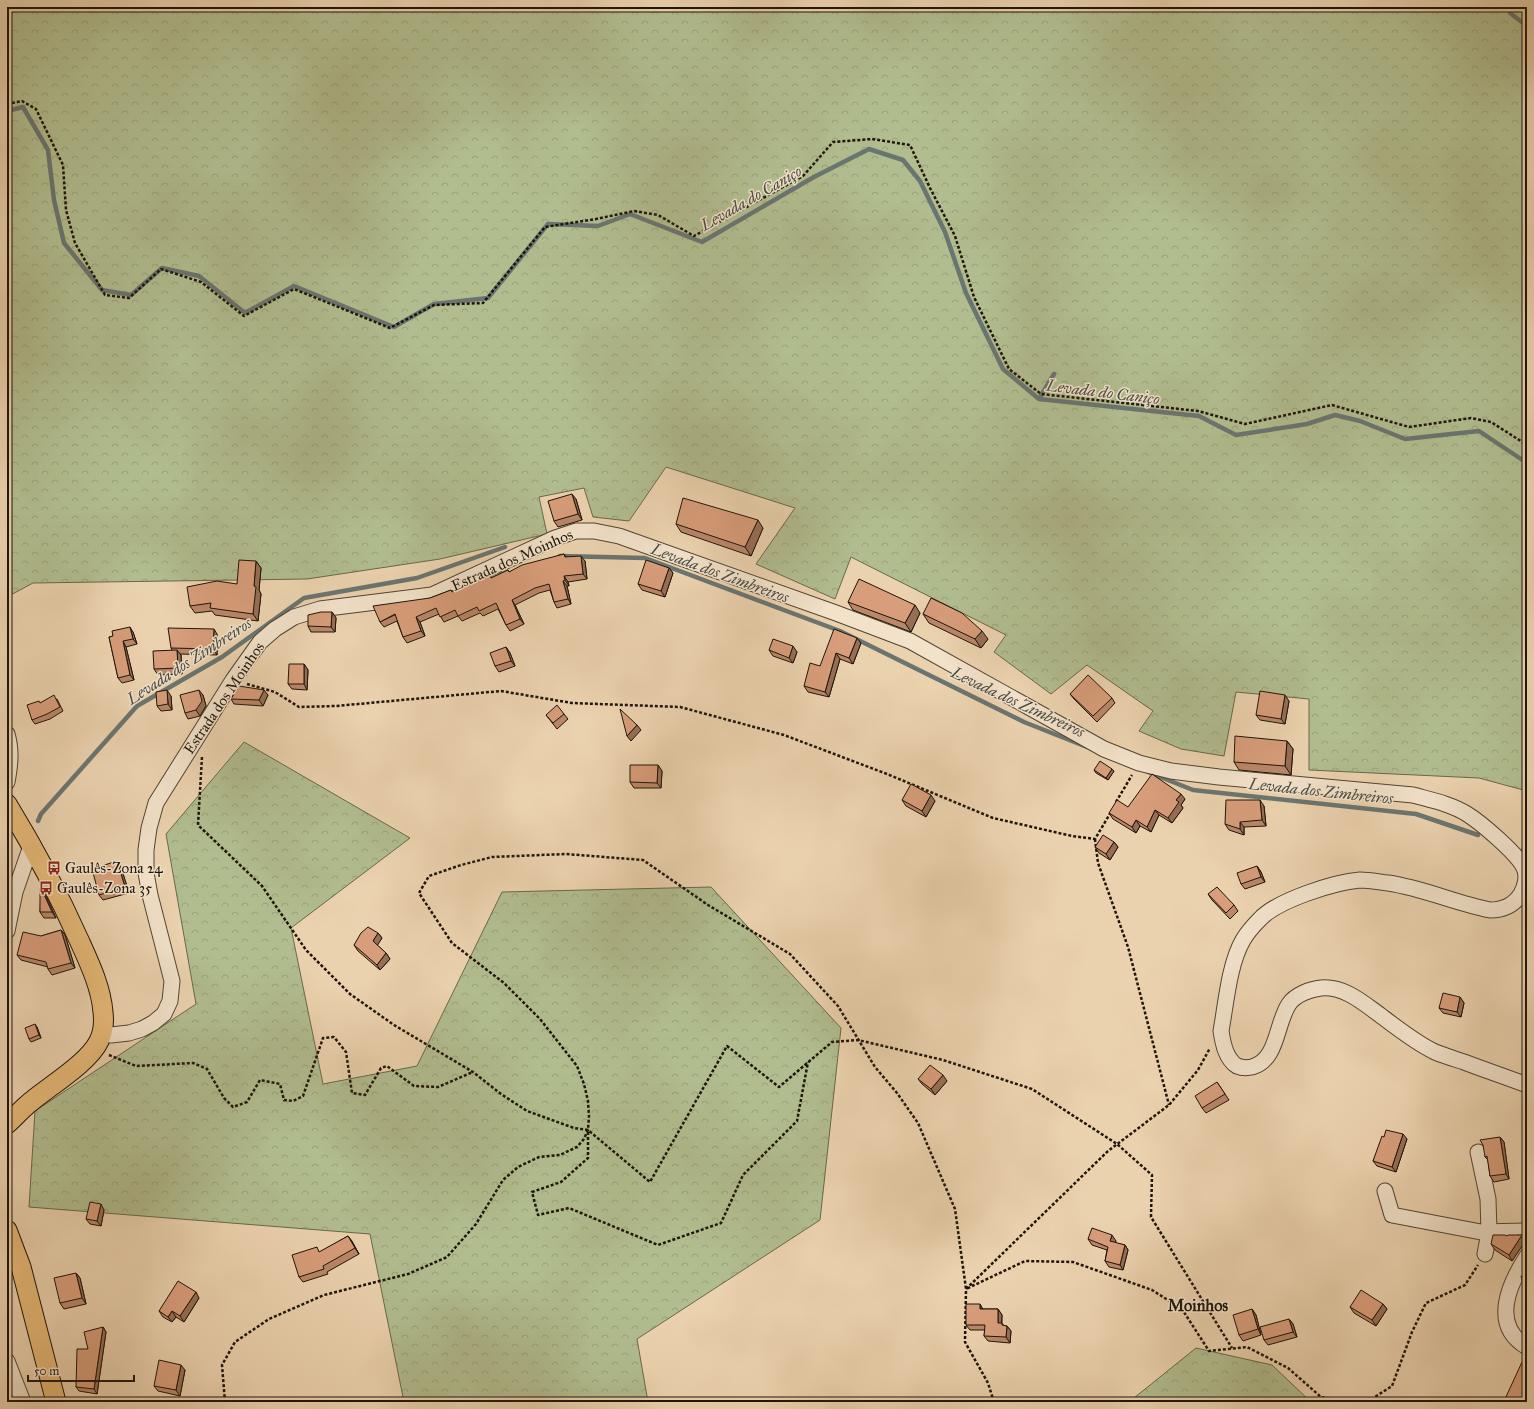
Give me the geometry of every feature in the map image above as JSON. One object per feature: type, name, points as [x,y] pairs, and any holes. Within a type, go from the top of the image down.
[{"type":"main road","points":[[7,804],[32,843],[61,899],[87,958],[99,991],[103,1012],[98,1041],[81,1063],[27,1105],[7,1124]]},
{"type":"main road","points":[[7,1230],[21,1267],[56,1402]]},
{"type":"street","name":"Estrada dos Moinhos","points":[[98,1041],[111,1035],[129,1033],[142,1029],[153,1023],[164,1014],[170,1001],[172,981],[150,896],[146,873],[146,850],[149,828],[156,803],[233,680],[260,642],[274,629],[294,617],[320,609],[432,595],[555,538],[576,531],[594,531],[626,539],[910,641],[1104,749],[1139,763],[1171,771],[1219,777],[1406,794],[1442,803],[1467,814],[1508,847],[1524,868],[1525,884],[1518,898],[1506,907],[1497,910],[1480,908],[1422,890],[1389,883],[1362,880],[1342,882],[1320,888],[1276,907],[1260,918],[1243,940],[1234,962],[1222,1031],[1227,1052],[1234,1064],[1241,1068],[1260,1064],[1266,1058],[1272,1047],[1279,1024],[1290,1002],[1302,994],[1322,988],[1346,991],[1411,1038],[1435,1052],[1527,1084]]},
{"type":"street","points":[[7,734],[7,740]]},
{"type":"street","points":[[7,734],[11,748],[7,782]]},
{"type":"street","points":[[7,931],[15,892],[32,843]]},
{"type":"street","points":[[1478,1152],[1488,1200],[1489,1232],[1485,1254]]},
{"type":"street","points":[[1385,1191],[1392,1215],[1481,1232],[1527,1231]]},
{"type":"street","points":[[1527,1256],[1512,1282],[1506,1310],[1506,1319],[1509,1328],[1514,1336],[1527,1347]]},
{"type":"street","points":[[7,1360],[24,1402]]},
{"type":"path","points":[[7,104],[22,102],[36,109],[63,166],[66,210],[75,243],[105,295],[129,298],[160,269],[201,282],[244,316],[294,289],[390,328],[434,305],[483,303],[545,227],[596,219],[634,210],[658,215],[694,236],[803,176],[833,142],[872,139],[910,146],[955,236],[974,298],[1009,369],[1041,394],[1198,411],[1245,424],[1332,405],[1409,427],[1471,418],[1491,422],[1527,445]]},
{"type":"path","points":[[233,680],[275,692],[298,707],[336,706],[501,691],[572,704],[680,707],[784,735],[887,774],[992,818],[1072,836],[1095,839]]},
{"type":"path","points":[[196,738],[203,743],[198,825],[262,886],[306,950],[350,994],[394,1025],[473,1072],[501,1094],[527,1111],[574,1128],[588,1130],[650,1182],[727,1046],[779,1087],[832,1042],[858,1040],[943,1060],[1032,1088],[1117,1144],[1152,1175],[1151,1217],[1232,1348]]},
{"type":"path","points":[[1139,763],[1095,839],[1098,863],[1128,947],[1170,1105]]},
{"type":"path","points":[[808,1061],[796,1121],[743,1175],[721,1223],[658,1245],[569,1208],[538,1215],[532,1192],[561,1182],[588,1158],[589,1116],[588,1101],[584,1084],[576,1066],[540,1019],[504,983],[452,943],[419,893],[429,876],[461,865],[492,857],[566,854],[643,860],[708,905],[790,954],[838,1006],[875,1067],[898,1093],[918,1123],[955,1210],[966,1289],[965,1342],[988,1383],[994,1402]]},
{"type":"path","points":[[98,1041],[136,1066],[193,1062],[207,1069],[224,1098],[233,1107],[247,1102],[260,1080],[280,1084],[284,1100],[293,1101],[303,1096],[323,1038],[334,1037],[346,1052],[352,1093],[365,1095],[381,1068],[387,1066],[414,1086],[438,1087],[473,1072]]},
{"type":"path","points":[[966,1289],[1108,1151],[1170,1105],[1198,1070],[1213,1043]]},
{"type":"path","points":[[225,1402],[222,1365],[235,1342],[269,1319],[324,1295],[408,1274],[447,1257],[476,1224],[503,1180],[518,1167],[539,1158],[560,1155],[577,1147],[584,1139],[588,1130]]},
{"type":"path","points":[[1367,1402],[1392,1386],[1412,1332],[1426,1303],[1465,1285],[1485,1254]]},
{"type":"path","points":[[966,1289],[1025,1261],[1073,1262],[1152,1290],[1182,1309],[1209,1351],[1247,1347],[1288,1368],[1321,1397],[1324,1402]]},
{"type":"path","points":[[1321,1397],[1350,1402]]},
{"type":"green space","points":[[7,7],[1527,7],[1527,791],[1479,778],[1309,770],[1309,699],[1236,692],[1224,756],[1181,749],[1139,731],[1153,711],[1087,665],[1051,694],[994,652],[1006,635],[851,557],[835,599],[756,564],[795,508],[666,467],[629,521],[593,517],[584,488],[539,497],[547,534],[440,559],[307,579],[33,583],[7,597]]},
{"type":"green space","points":[[244,742],[410,838],[291,928],[323,1084],[417,1066],[502,892],[711,887],[841,1028],[820,1220],[637,1339],[648,1402],[404,1402],[370,1234],[29,1207],[35,1111],[196,1004],[166,834]]},
{"type":"green space","points":[[1196,1348],[1272,1365],[1311,1402],[1129,1402]]},
{"type":"building","points":[[572,494],[578,514],[554,521],[548,501]]},
{"type":"building","points":[[683,498],[758,520],[745,547],[676,524]]},
{"type":"building","points":[[564,554],[565,557],[581,556],[583,574],[564,576],[565,580],[563,581],[568,599],[554,602],[549,584],[535,588],[512,600],[520,619],[506,625],[496,603],[479,611],[477,607],[458,616],[455,610],[440,617],[436,608],[416,617],[421,631],[403,637],[395,614],[380,622],[373,606],[430,598],[451,590],[452,592],[490,576],[491,578],[508,570],[509,572],[522,565]]},
{"type":"building","points":[[239,560],[256,561],[254,586],[256,587],[253,614],[210,608],[211,603],[190,606],[187,587],[217,581],[237,584]]},
{"type":"building","points":[[646,560],[669,568],[661,591],[638,584]]},
{"type":"building","points":[[859,579],[915,605],[905,623],[848,602]]},
{"type":"building","points":[[931,598],[962,613],[982,631],[975,639],[923,614]]},
{"type":"building","points":[[321,612],[332,612],[331,627],[308,626],[308,615]]},
{"type":"building","points":[[130,627],[133,639],[123,641],[130,675],[118,678],[109,637],[113,636],[112,631]]},
{"type":"building","points":[[168,628],[214,629],[213,649],[171,648]]},
{"type":"building","points":[[834,629],[857,638],[849,658],[836,653],[825,692],[804,686],[810,663],[820,666]]},
{"type":"building","points":[[773,639],[793,646],[789,658],[769,650]]},
{"type":"building","points":[[506,647],[511,661],[495,666],[490,653]]},
{"type":"building","points":[[177,650],[178,668],[154,669],[153,651]]},
{"type":"building","points":[[289,664],[304,664],[304,684],[288,684]]},
{"type":"building","points":[[1088,675],[1112,698],[1093,716],[1070,694]]},
{"type":"building","points":[[239,686],[264,690],[259,700],[231,699]]},
{"type":"building","points":[[167,690],[168,704],[157,706],[156,692]]},
{"type":"building","points":[[199,690],[202,701],[196,710],[185,713],[180,695]]},
{"type":"building","points":[[1260,691],[1285,695],[1281,719],[1256,715]]},
{"type":"building","points":[[54,695],[60,707],[32,720],[27,705],[39,701],[40,703]]},
{"type":"building","points":[[557,705],[564,714],[553,723],[546,715]]},
{"type":"building","points":[[620,709],[637,725],[627,736]]},
{"type":"building","points":[[1235,736],[1287,741],[1285,766],[1234,762]]},
{"type":"building","points":[[1100,761],[1112,769],[1106,778],[1094,770]]},
{"type":"building","points":[[630,765],[658,765],[657,783],[630,782]]},
{"type":"building","points":[[1152,774],[1181,794],[1176,800],[1179,802],[1168,818],[1155,810],[1147,827],[1136,820],[1132,827],[1109,813],[1117,800],[1128,807]]},
{"type":"building","points":[[911,784],[931,795],[922,811],[902,800]]},
{"type":"building","points":[[1226,800],[1260,800],[1262,820],[1240,822],[1240,829],[1225,824]]},
{"type":"building","points":[[1527,806],[1527,815],[1523,808]]},
{"type":"building","points":[[1103,835],[1114,842],[1106,854],[1095,847]]},
{"type":"building","points":[[117,861],[125,887],[99,895],[92,869]]},
{"type":"building","points":[[1257,866],[1261,877],[1241,884],[1237,873]]},
{"type":"building","points":[[1217,887],[1234,905],[1226,913],[1208,894]]},
{"type":"building","points":[[41,888],[52,912],[40,912]]},
{"type":"building","points":[[368,927],[378,933],[373,941],[386,953],[377,965],[354,945],[361,933]]},
{"type":"building","points":[[61,930],[71,963],[48,969],[46,962],[17,955],[23,932],[41,936]]},
{"type":"building","points":[[1443,993],[1460,997],[1457,1012],[1439,1008]]},
{"type":"building","points":[[35,1024],[39,1035],[29,1039],[25,1028]]},
{"type":"building","points":[[930,1065],[943,1075],[931,1089],[918,1079]]},
{"type":"building","points":[[1217,1082],[1225,1094],[1202,1108],[1195,1096]]},
{"type":"building","points":[[1386,1130],[1403,1134],[1392,1167],[1373,1161],[1382,1136],[1384,1137]]},
{"type":"building","points":[[1500,1137],[1506,1174],[1490,1176],[1487,1156],[1485,1157],[1483,1145],[1480,1140]]},
{"type":"building","points":[[90,1202],[101,1204],[97,1221],[86,1219]]},
{"type":"building","points":[[1092,1228],[1112,1235],[1110,1241],[1125,1245],[1120,1265],[1105,1261],[1108,1247],[1088,1239]]},
{"type":"building","points":[[1493,1235],[1522,1235],[1509,1255],[1491,1244]]},
{"type":"building","points":[[348,1236],[355,1248],[323,1266],[324,1269],[299,1277],[292,1255],[317,1247],[319,1252]]},
{"type":"building","points":[[76,1273],[82,1298],[60,1303],[54,1278]]},
{"type":"building","points":[[1527,1275],[1527,1301],[1521,1276]]},
{"type":"building","points":[[178,1281],[196,1292],[180,1316],[172,1311],[168,1317],[159,1311]]},
{"type":"building","points":[[1361,1290],[1383,1304],[1372,1320],[1350,1307]]},
{"type":"building","points":[[966,1304],[980,1304],[980,1309],[998,1309],[998,1323],[1002,1323],[1002,1325],[1007,1326],[1006,1337],[984,1336],[985,1325],[966,1325]]},
{"type":"building","points":[[1252,1309],[1258,1329],[1239,1335],[1233,1315]]},
{"type":"building","points":[[1289,1319],[1293,1332],[1264,1340],[1260,1327]]},
{"type":"building","points":[[103,1327],[94,1389],[76,1387],[77,1349],[88,1349],[84,1332]]},
{"type":"building","points":[[159,1360],[181,1365],[176,1390],[154,1386]]},
{"type":"building","points":[[1522,1362],[1527,1364],[1527,1402],[1512,1402],[1505,1399]]},
{"type":"waterway","points":[[1509,7],[1510,13],[1527,26]]},
{"type":"waterway","name":"Levada do Caniço","points":[[7,111],[23,107],[48,150],[54,200],[64,243],[102,290],[131,295],[162,268],[199,276],[245,313],[294,286],[394,327],[434,304],[488,298],[548,224],[598,226],[630,214],[702,242],[814,177],[869,149],[903,160],[920,181],[945,232],[966,293],[1003,369],[1039,399],[1199,416],[1236,435],[1307,424],[1335,415],[1360,421],[1405,439],[1479,431],[1527,463]]},
{"type":"waterway","points":[[1039,399],[1054,374]]},
{"type":"waterway","name":"Levada dos Zimbreiros","points":[[38,821],[41,814],[137,706],[222,657],[304,598],[417,578],[505,547]]},
{"type":"waterway","name":"Levada dos Zimbreiros","points":[[560,556],[645,558],[840,631],[1024,722],[1087,747]]},
{"type":"waterway","name":"Levada dos Zimbreiros","points":[[1148,772],[1193,790],[1416,814],[1478,835]]},
{"type":"waterway","name":"Levada dos Zimbreiros","points":[[1523,850],[1527,851]]},
{"type":"waterway","name":"Levada dos Zimbreiros","points":[[7,889],[14,875]]},
{"type":"waterway","name":"Levada dos Zimbreiros","points":[[7,1388],[13,1402]]},
{"type":"place","name":"Gaulês-Zona 24","points":[[54,868]]},
{"type":"place","name":"Gaulês-Zona 35","points":[[46,888]]},
{"type":"district","name":"Moinhos","points":[[1198,1305]]}]
